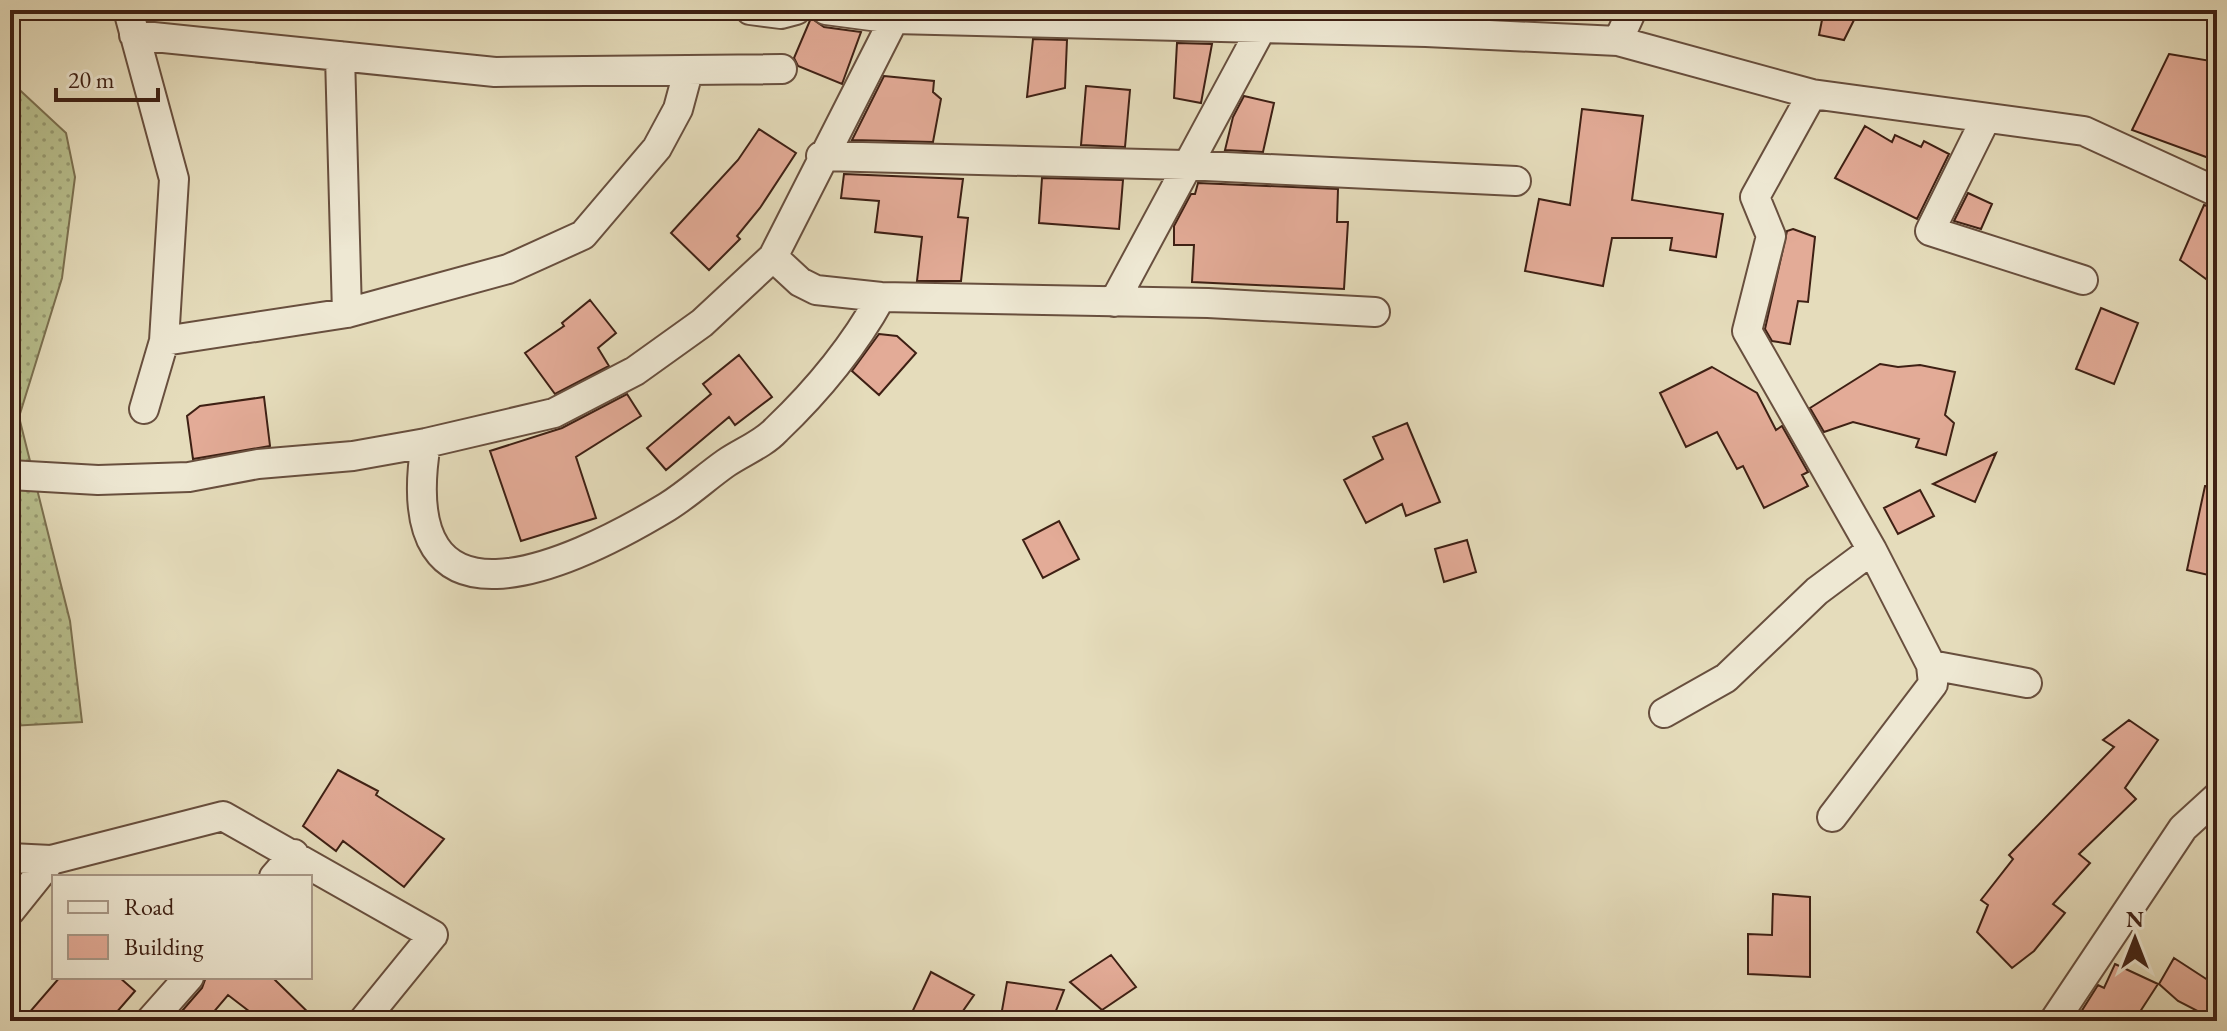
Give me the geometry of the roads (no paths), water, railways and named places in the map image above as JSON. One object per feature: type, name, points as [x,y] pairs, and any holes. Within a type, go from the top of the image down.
[{"type":"street","points":[[750,10],[781,14],[796,10]]},
{"type":"street","points":[[826,10],[894,19],[1260,31],[1426,32],[1618,41],[1812,94],[2084,131],[2217,192]]},
{"type":"street","points":[[1618,41],[1632,10]]},
{"type":"street","points":[[10,475],[98,480],[189,477],[258,464],[353,456],[426,443],[554,413],[635,371],[702,323],[773,257],[821,156],[894,19]]},
{"type":"street","points":[[144,409],[164,341],[174,179],[131,22],[340,56],[495,72],[782,69]]},
{"type":"street","points":[[1114,302],[1185,165],[1260,31]]},
{"type":"street","points":[[340,56],[347,313]]},
{"type":"street","points":[[164,341],[347,313],[508,269],[583,235],[657,148],[678,109],[688,72]]},
{"type":"street","points":[[1812,94],[1755,197],[1771,236],[1747,331],[1872,550],[1931,665],[1933,684],[1832,817]]},
{"type":"street","points":[[1986,118],[1930,231],[2083,280]]},
{"type":"street","points":[[821,156],[1185,165],[1516,181]]},
{"type":"street","points":[[773,257],[800,282],[816,290],[881,297],[1375,312]]},
{"type":"street","points":[[426,443],[421,473],[423,520],[442,559],[469,574],[493,576],[533,568],[610,538],[669,506],[775,431],[856,343],[881,297]]},
{"type":"street","points":[[1664,713],[1726,678],[1817,591],[1872,550]]},
{"type":"street","points":[[1931,665],[2027,683]]},
{"type":"street","points":[[2054,1021],[2183,828],[2217,797]]},
{"type":"street","points":[[10,858],[51,860],[223,816],[433,935],[363,1021]]},
{"type":"street","points":[[276,875],[294,854]]},
{"type":"street","points":[[10,911],[51,860]]},
{"type":"street","points":[[150,1021],[187,979]]}]
